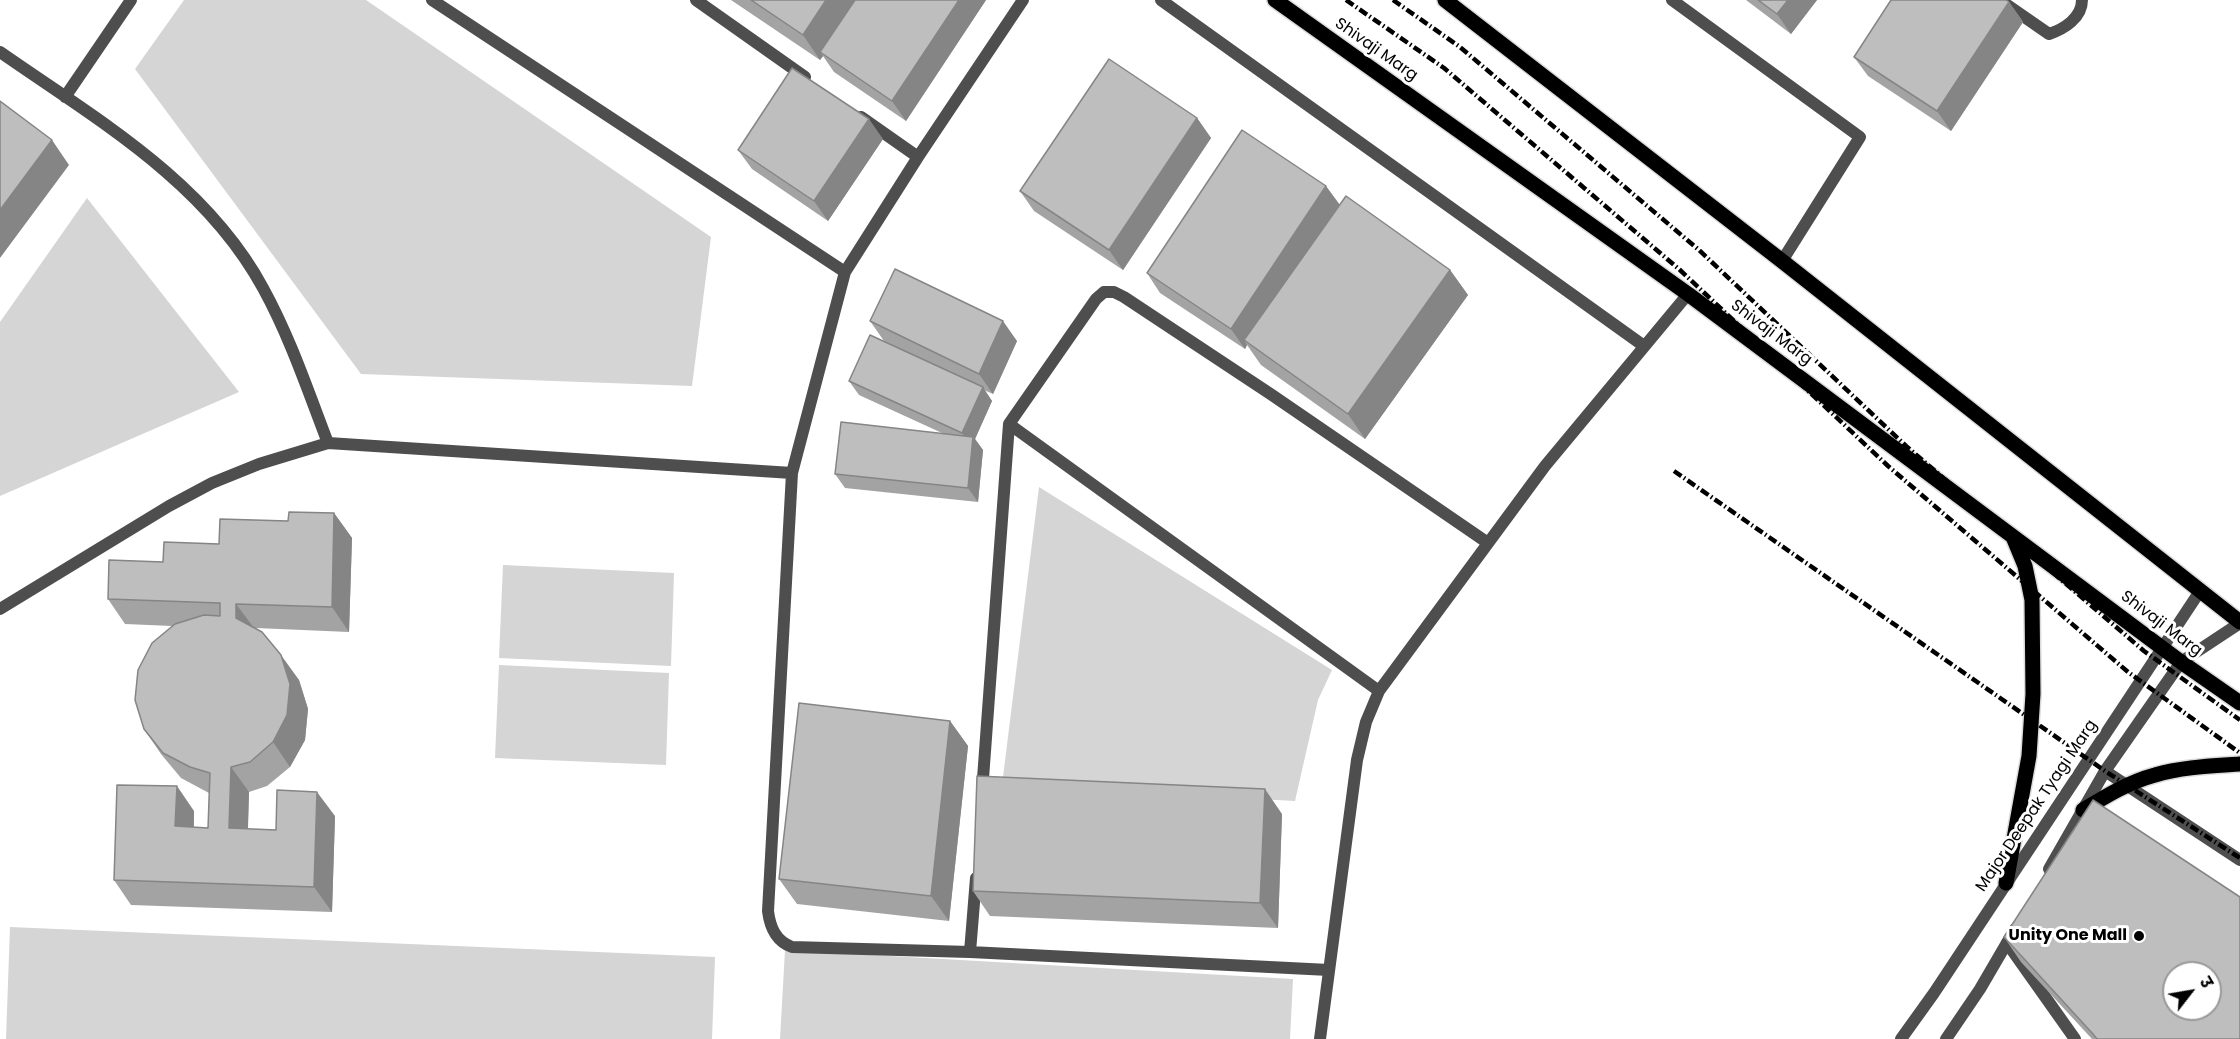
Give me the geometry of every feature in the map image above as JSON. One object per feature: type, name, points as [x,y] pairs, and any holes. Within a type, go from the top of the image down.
[{"type":"main road","name":"Shivaji Marg","points":[[1275,0],[1688,294],[2163,649],[2240,703]]},
{"type":"main road","points":[[1445,0],[1782,261],[2240,622]]},
{"type":"main road","points":[[2006,883],[2029,756],[2033,694],[2032,600],[2025,566],[2013,536]]},
{"type":"main road","points":[[2083,810],[2128,785],[2156,774],[2240,764]]},
{"type":"street","points":[[66,98],[131,0]]},
{"type":"street","points":[[432,0],[845,272]]},
{"type":"street","points":[[696,0],[812,82]]},
{"type":"street","points":[[1023,0],[918,157],[845,272],[792,472],[768,911],[770,922],[775,934],[783,944],[792,947],[970,952],[1329,970]]},
{"type":"street","points":[[1161,0],[1644,346]]},
{"type":"street","points":[[1672,0],[1860,137],[1782,261]]},
{"type":"street","points":[[2000,0],[2049,34],[2063,29],[2076,17],[2082,6],[2082,0]]},
{"type":"street","points":[[0,52],[169,173],[198,201],[233,242],[262,286],[283,327],[328,443]]},
{"type":"street","points":[[851,110],[918,157]]},
{"type":"street","points":[[981,799],[1009,423],[1096,299],[1104,292],[1114,292],[1272,395],[1488,543]]},
{"type":"street","points":[[1320,1039],[1357,760],[1366,722],[1379,691],[1545,466],[1688,294]]},
{"type":"street","points":[[1009,423],[1379,691]]},
{"type":"street","points":[[0,609],[169,506],[212,483],[259,464],[328,443],[792,472]]},
{"type":"street","name":"Major Deepak Tyagi Marg","points":[[1901,1039],[1934,993],[2200,591]]},
{"type":"street","points":[[2042,882],[2105,771],[2181,662],[2240,622]]},
{"type":"street","points":[[2105,771],[2240,860]]},
{"type":"street","points":[[970,952],[976,870]]},
{"type":"street","points":[[1946,1039],[1980,989],[2019,923]]},
{"type":"street","points":[[2007,943],[2075,1039]]},
{"type":"shaded area","points":[[184,0],[366,0],[711,237],[692,386],[361,374],[135,69]]},
{"type":"shaded area","points":[[87,198],[239,392],[0,496],[0,322]]},
{"type":"shaded area","points":[[1039,487],[1332,670],[1318,700],[1295,801],[1002,785]]},
{"type":"shaded area","points":[[503,565],[674,573],[671,666],[499,658]]},
{"type":"shaded area","points":[[499,665],[669,673],[666,765],[495,758]]},
{"type":"shaded area","points":[[10,927],[715,957],[712,1039],[6,1039]]},
{"type":"shaded area","points":[[785,950],[1293,979],[1290,1039],[780,1039]]},
{"type":"building","points":[[751,0],[826,0],[803,35]]},
{"type":"building","points":[[855,0],[959,0],[892,101],[820,52]]},
{"type":"building","points":[[1758,0],[1788,0],[1777,14]]},
{"type":"building","points":[[1891,0],[2006,0],[2009,2],[1937,111],[1854,57]]},
{"type":"building","points":[[1109,59],[1197,118],[1109,250],[1020,191]]},
{"type":"building","points":[[792,68],[869,119],[814,201],[738,150]]},
{"type":"building","points":[[0,101],[52,140],[0,210]]},
{"type":"building","points":[[1242,130],[1326,186],[1231,329],[1147,273]]},
{"type":"building","points":[[1346,196],[1450,270],[1348,414],[1244,340]]},
{"type":"building","points":[[895,269],[1003,321],[979,374],[870,321]]},
{"type":"building","points":[[870,335],[983,387],[962,433],[849,381]]},
{"type":"building","points":[[841,422],[973,437],[968,488],[835,474]]},
{"type":"building","points":[[289,512],[334,513],[332,607],[236,604],[236,618],[262,632],[281,655],[290,684],[287,715],[273,742],[250,762],[231,767],[229,828],[276,830],[277,790],[317,792],[314,887],[114,880],[117,785],[177,786],[175,826],[208,828],[210,773],[190,767],[163,753],[144,729],[135,700],[138,670],[152,643],[175,624],[204,615],[220,616],[220,603],[108,599],[109,560],[163,562],[164,542],[219,544],[220,519],[288,521]]},
{"type":"building","points":[[799,703],[950,721],[931,896],[779,879]]},
{"type":"building","points":[[977,776],[1265,789],[1260,903],[973,891]]},
{"type":"building","name":"Unity One Mall","points":[[2093,800],[2240,897],[2240,1039],[2097,1039],[2004,937]]},
{"type":"railway","points":[[1346,0],[1444,68],[1680,270],[1888,466],[2128,672],[2240,753]]},
{"type":"railway","points":[[1393,0],[1460,47],[1699,250],[1906,446],[2144,651],[2240,720]]},
{"type":"railway","points":[[1674,471],[2105,771],[2240,858]]},
{"type":"place","name":"Unity One Mall","points":[[2139,936]]}]
